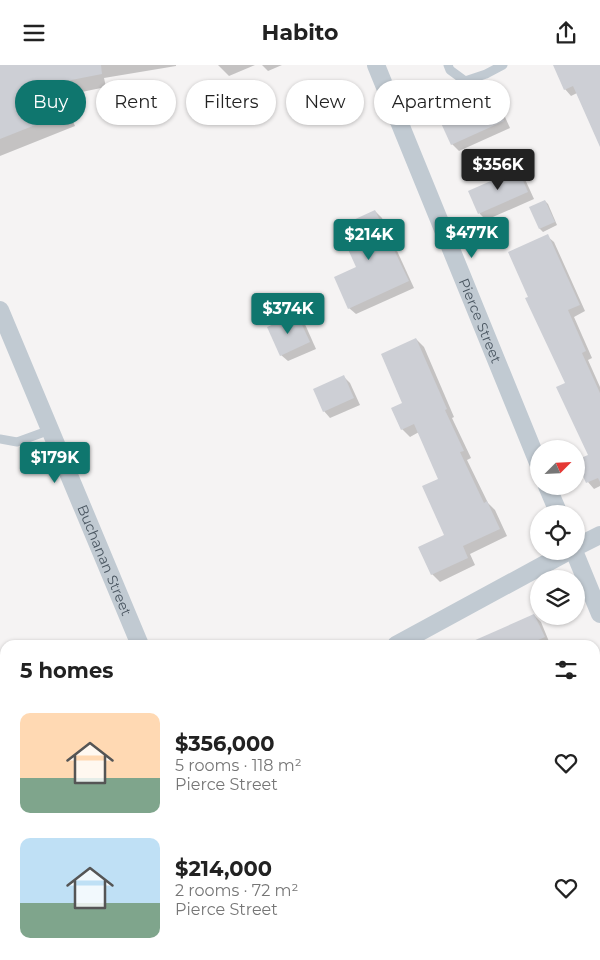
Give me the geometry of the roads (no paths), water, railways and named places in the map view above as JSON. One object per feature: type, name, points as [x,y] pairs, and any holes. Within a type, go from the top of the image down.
[{"type":"street","name":"Pierce Street","points":[[376,65],[530,443]]},
{"type":"street","name":"Buchanan Street","points":[[0,310],[138,640]]},
{"type":"street","points":[[585,542],[600,535]]},
{"type":"street","points":[[405,640],[552,560]]},
{"type":"street","points":[[578,560],[600,614]]},
{"type":"lane","points":[[448,65],[450,70],[465,81],[486,74],[503,65]]},
{"type":"lane","points":[[0,439],[17,442],[50,430]]}]
